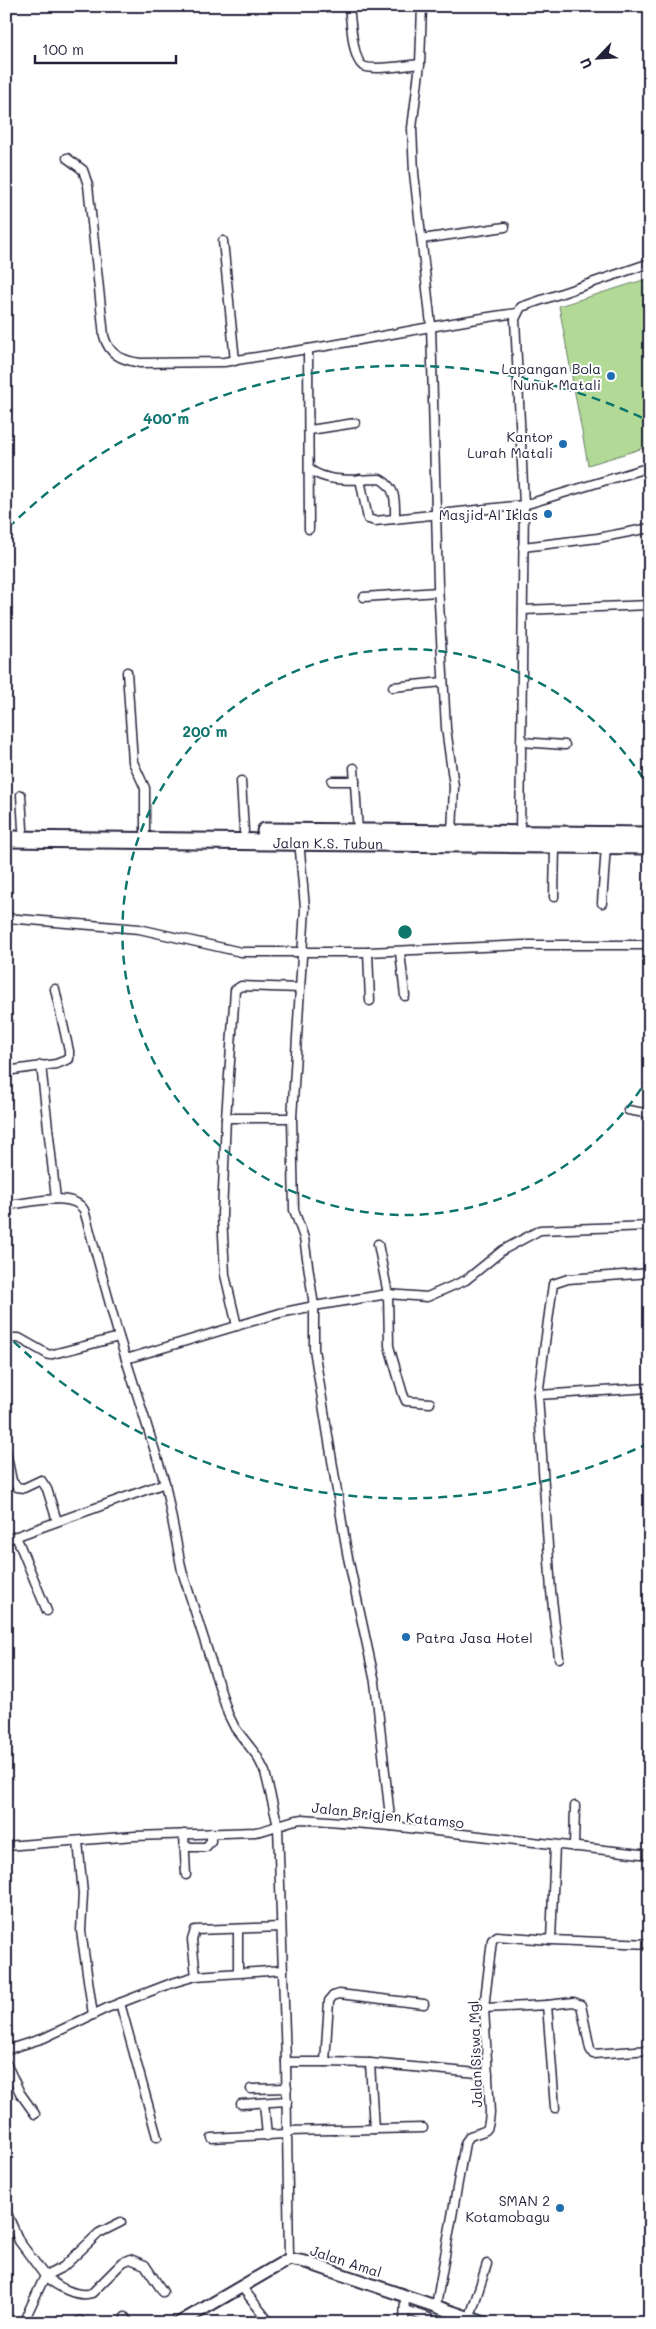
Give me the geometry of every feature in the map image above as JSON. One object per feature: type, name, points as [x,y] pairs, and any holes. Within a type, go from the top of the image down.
[{"type":"highway","name":"Jalan K.S. Tubun","points":[[6,829],[244,831],[299,837],[358,832],[650,836]]},
{"type":"highway","name":"Jalan K.S. Tubun","points":[[6,839],[299,837],[555,846],[650,846]]},
{"type":"street","points":[[349,6],[355,51],[360,63],[365,67],[373,68],[420,64]]},
{"type":"street","points":[[422,6],[420,64],[412,128],[414,173],[431,325],[438,592],[443,682],[454,786],[452,834]]},
{"type":"street","points":[[68,158],[83,170],[88,185],[104,336],[108,349],[120,358],[140,363],[234,361],[366,340],[431,325],[517,313]]},
{"type":"street","points":[[422,239],[505,227]]},
{"type":"street","points":[[223,241],[234,361]]},
{"type":"street","points":[[520,834],[524,505],[515,338],[517,313],[521,308],[650,263]]},
{"type":"street","points":[[308,348],[310,430],[309,529]]},
{"type":"street","points":[[310,430],[355,423]]},
{"type":"street","points":[[360,478],[368,519],[375,521],[524,505],[650,467]]},
{"type":"street","points":[[309,469],[319,477],[332,480],[380,479],[392,488],[395,497],[395,519]]},
{"type":"street","points":[[524,547],[598,538],[650,528]]},
{"type":"street","points":[[364,597],[438,592]]},
{"type":"street","points":[[523,610],[650,605]]},
{"type":"street","points":[[127,672],[133,762],[145,788],[145,831]]},
{"type":"street","points":[[393,687],[443,682]]},
{"type":"street","points":[[521,742],[565,745]]},
{"type":"street","points":[[354,768],[358,832]]},
{"type":"street","points":[[241,781],[244,831]]},
{"type":"street","points":[[332,781],[355,781]]},
{"type":"street","points":[[21,795],[22,829]]},
{"type":"street","points":[[299,837],[304,908],[304,953],[292,1118],[294,1210],[304,1238],[314,1306],[314,1349],[347,1553],[375,1682],[391,1826]]},
{"type":"street","points":[[554,897],[555,846]]},
{"type":"street","points":[[602,904],[606,846]]},
{"type":"street","points":[[6,918],[139,929],[241,952],[400,952],[525,945],[650,945]]},
{"type":"street","points":[[368,952],[370,1001]]},
{"type":"street","points":[[400,952],[405,996]]},
{"type":"street","points":[[237,1326],[223,1260],[222,1215],[226,1118],[236,988],[241,986],[300,988]]},
{"type":"street","points":[[6,1071],[41,1066],[69,1059],[69,1051],[55,989]]},
{"type":"street","points":[[41,1066],[56,1199]]},
{"type":"street","points":[[628,1110],[650,1114]]},
{"type":"street","points":[[226,1118],[292,1118]]},
{"type":"street","points":[[6,1205],[56,1199],[73,1200],[84,1210],[119,1337],[165,1483],[182,1571],[214,1674],[232,1723],[257,1756],[266,1772],[278,1826],[287,2088],[289,2260]]},
{"type":"street","points":[[126,1359],[237,1326],[314,1306],[388,1294],[426,1297],[473,1276],[516,1242],[540,1230],[650,1226]]},
{"type":"street","points":[[378,1244],[388,1294],[390,1346],[403,1394],[406,1401],[430,1403]]},
{"type":"street","points":[[560,1658],[551,1591],[538,1395],[553,1284],[568,1279],[650,1274]]},
{"type":"street","points":[[6,1338],[19,1338],[49,1355],[119,1337]]},
{"type":"street","points":[[538,1395],[650,1388]]},
{"type":"street","points":[[6,1451],[12,1481],[17,1487],[24,1488],[41,1480],[57,1521]]},
{"type":"street","points":[[6,1540],[165,1483]]},
{"type":"street","points":[[16,1536],[48,1611]]},
{"type":"street","points":[[574,1806],[574,1848]]},
{"type":"street","name":"Jalan Brigjen Katamso","points":[[6,1846],[184,1834],[255,1832],[296,1820],[322,1820],[650,1855]]},
{"type":"street","points":[[184,1847],[206,1847],[211,1841],[211,1833]]},
{"type":"street","points":[[184,1834],[186,1875]]},
{"type":"street","points":[[78,1841],[83,1894],[81,1931],[93,2015]]},
{"type":"street","points":[[554,1845],[551,1940],[650,1944]]},
{"type":"street","points":[[196,1976],[192,1940],[193,1931],[281,1927]]},
{"type":"street","points":[[238,1929],[238,1972]]},
{"type":"street","name":"Jalan Siswa Mgl","points":[[436,2306],[465,2143],[470,2136],[483,2133],[488,2127],[490,2113],[484,2008],[486,1973],[493,1938],[497,1936],[551,1940]]},
{"type":"street","points":[[6,2050],[44,2038],[163,1985],[196,1976],[283,1970]]},
{"type":"street","points":[[325,2062],[329,2001],[334,1996],[339,1994],[424,2004]]},
{"type":"street","points":[[484,2008],[574,2002],[581,2005],[590,2049],[593,2054],[650,2050]]},
{"type":"street","points":[[120,2003],[157,2137]]},
{"type":"street","points":[[547,2005],[554,2108]]},
{"type":"street","points":[[286,2062],[370,2062],[488,2074]]},
{"type":"street","points":[[370,2062],[374,2129]]},
{"type":"street","points":[[6,2063],[20,2094],[35,2114]]},
{"type":"street","points":[[251,2089],[287,2088]]},
{"type":"street","points":[[241,2104],[287,2101]]},
{"type":"street","points":[[264,2102],[267,2136]]},
{"type":"street","points":[[212,2138],[424,2128]]},
{"type":"street","points":[[6,2212],[20,2241],[45,2276],[54,2284],[81,2295],[87,2295],[92,2293],[123,2262],[130,2259],[145,2264],[163,2292]]},
{"type":"street","points":[[23,2323],[45,2276],[63,2267],[99,2233],[121,2222]]},
{"type":"street","name":"Jalan Amal","points":[[182,2321],[289,2260],[305,2262],[486,2323]]},
{"type":"street","points":[[470,2317],[487,2264]]},
{"type":"street","points":[[241,2286],[270,2323]]},
{"type":"street","points":[[404,2323],[405,2296]]},
{"type":"street","points":[[405,2310],[429,2318],[432,2323]]},
{"type":"green space","name":"Lapangan Bola Nunuk Matali","points":[[650,278],[650,446],[588,465],[559,306]]},
{"type":"place","name":"Lapangan Bola Nunuk Matali","points":[[611,376]]},
{"type":"place","name":"Kantor Lurah Matali","points":[[563,444]]},
{"type":"place","name":"Masjid Al Iklas","points":[[548,514]]},
{"type":"place","name":"Patra Jasa Hotel","points":[[406,1637]]},
{"type":"place","name":"SMAN 2 Kotamobagu","points":[[560,2208]]}]
